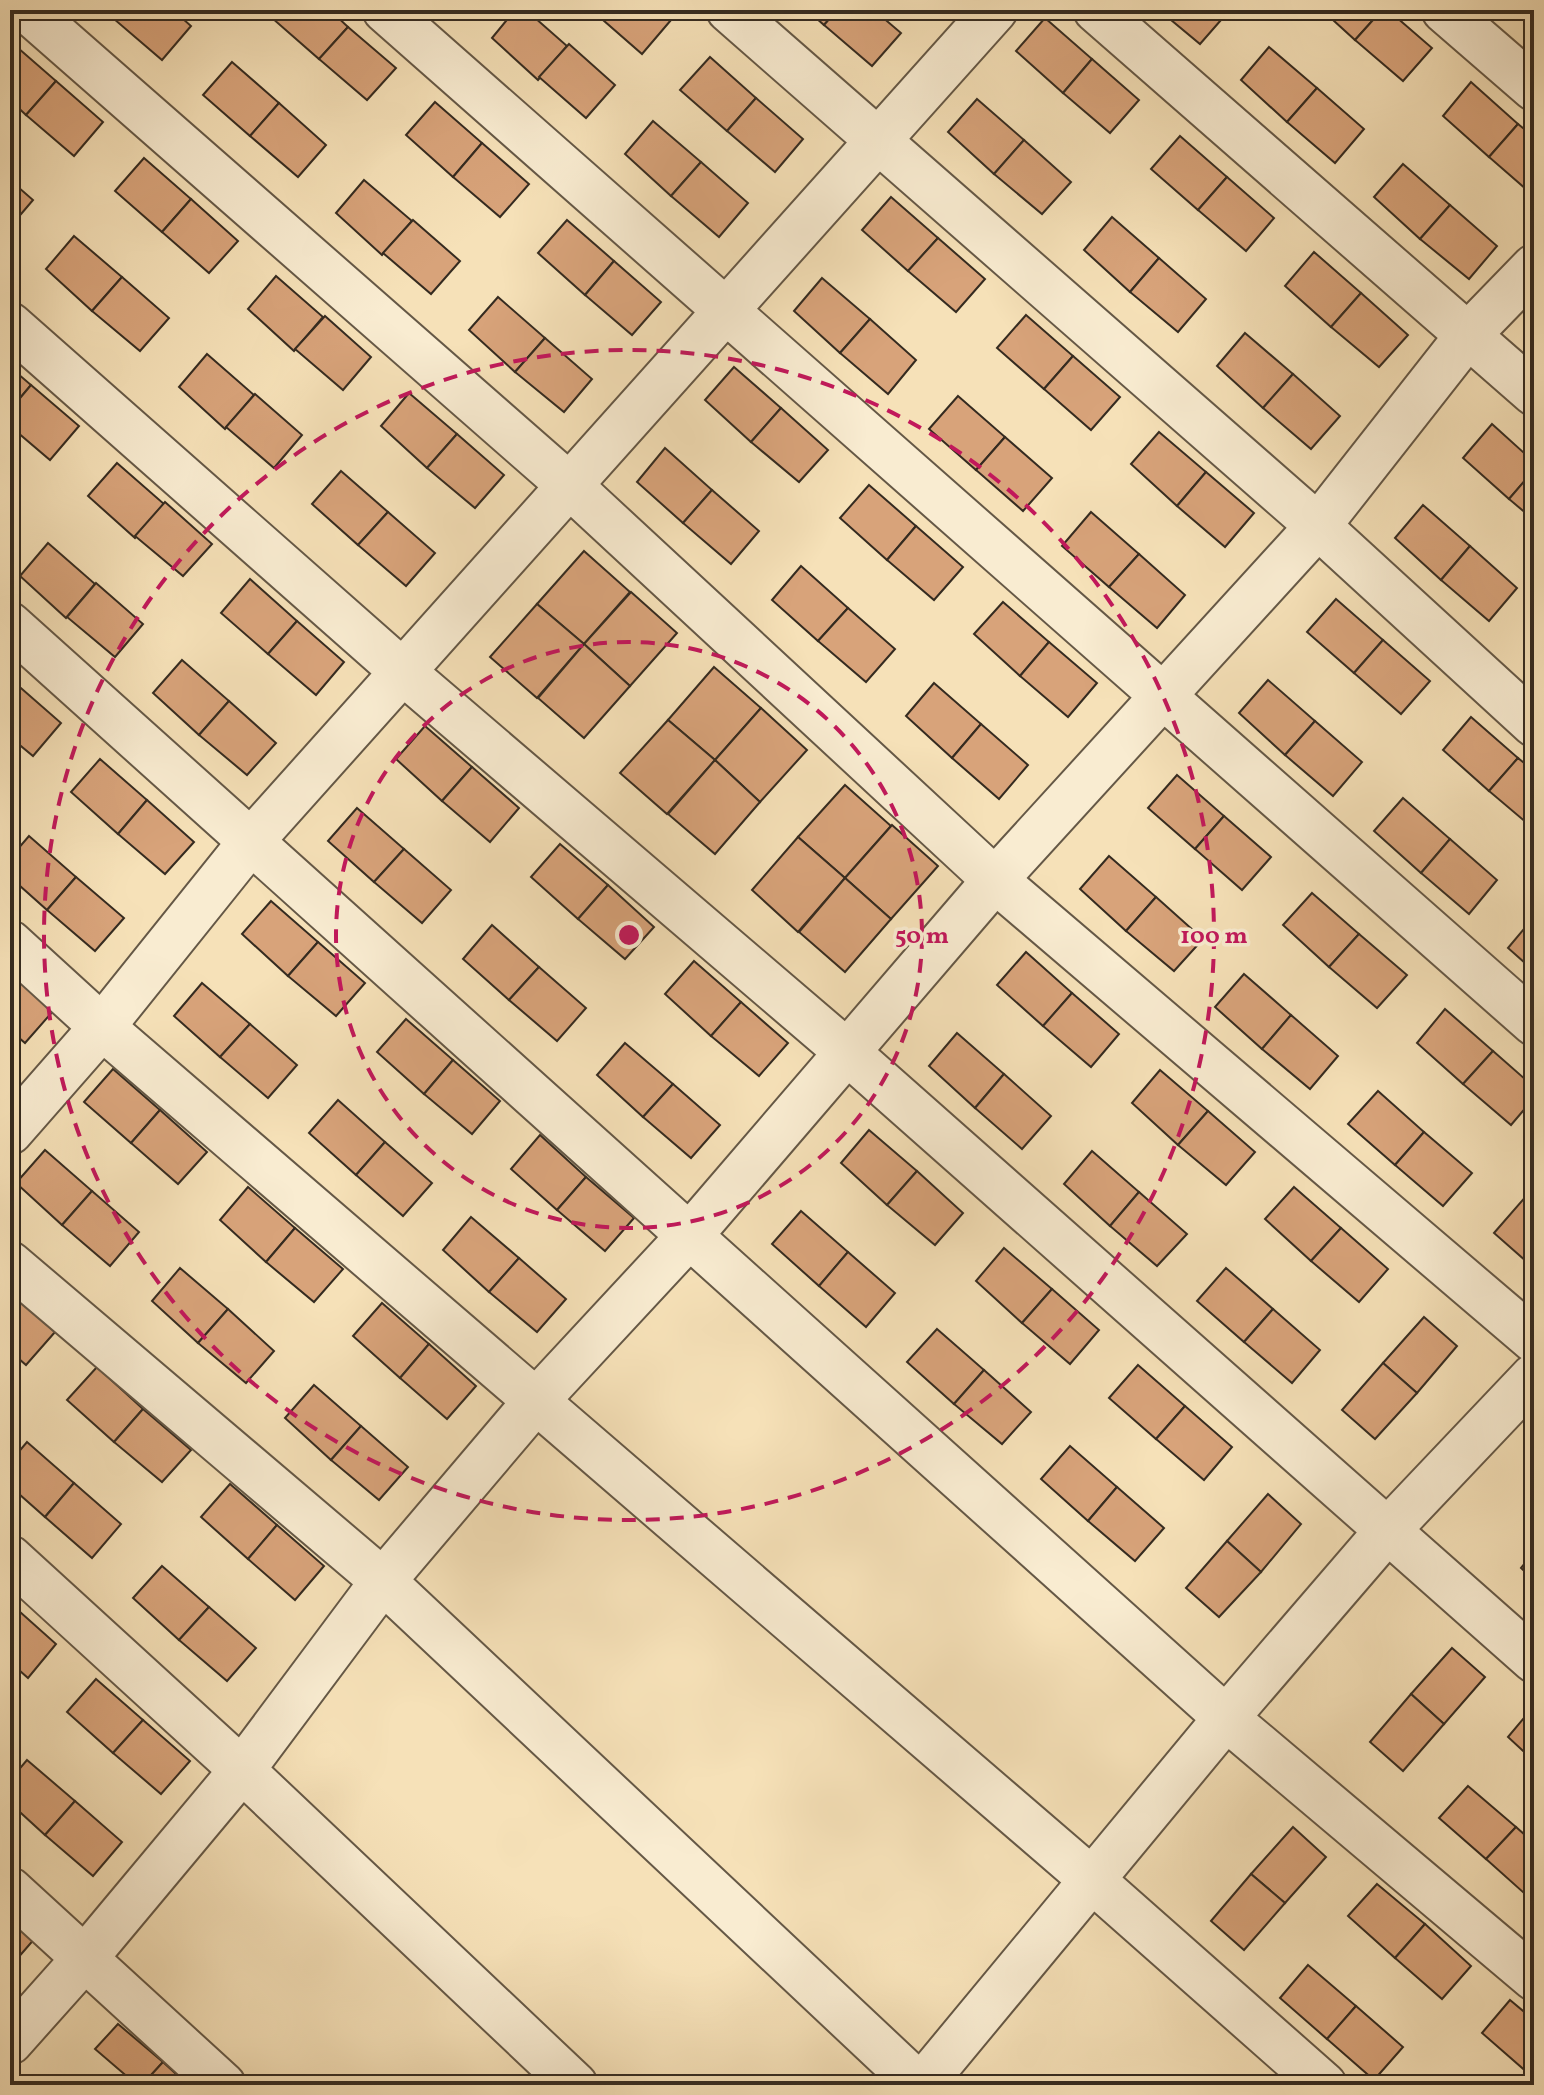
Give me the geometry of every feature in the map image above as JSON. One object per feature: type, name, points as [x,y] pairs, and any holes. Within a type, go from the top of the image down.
[{"type":"street","points":[[27,10],[570,486],[995,880],[1534,1340]]},
{"type":"street","points":[[385,10],[1534,1023]]},
{"type":"street","points":[[729,10],[1318,526],[1534,724]]},
{"type":"street","points":[[10,1132],[102,1027],[252,840],[995,10]]},
{"type":"street","points":[[1096,10],[1534,393]]},
{"type":"street","points":[[1444,10],[1534,88]]},
{"type":"street","points":[[10,2042],[85,1958],[242,1770],[383,1581],[535,1402],[691,1234],[995,880],[1318,526],[1468,335],[1534,267]]},
{"type":"street","points":[[10,325],[403,672],[847,1052],[1534,1660]]},
{"type":"street","points":[[10,625],[1226,1718],[1534,1978]]},
{"type":"street","points":[[10,943],[102,1027],[1092,1880],[1324,2085]]},
{"type":"street","points":[[10,1264],[383,1581],[920,2085],[1226,1718],[1387,1531],[1534,1376]]},
{"type":"street","points":[[10,1558],[242,1770],[575,2085]]},
{"type":"street","points":[[10,1890],[223,2085]]},
{"type":"building","points":[[122,10],[173,10],[191,26],[162,60],[114,19]]},
{"type":"building","points":[[279,10],[330,10],[348,27],[319,59],[272,18]]},
{"type":"building","points":[[515,10],[526,10],[567,46],[538,80],[492,38]]},
{"type":"building","points":[[597,10],[659,10],[671,20],[642,54],[595,13]]},
{"type":"building","points":[[807,10],[837,10],[824,25]]},
{"type":"building","points":[[837,10],[874,10],[901,33],[872,66],[824,25]]},
{"type":"building","points":[[1159,10],[1226,10],[1228,12],[1200,44]]},
{"type":"building","points":[[1322,10],[1382,10],[1355,40]]},
{"type":"building","points":[[1382,10],[1388,10],[1432,48],[1403,81],[1355,40]]},
{"type":"building","points":[[1045,18],[1092,59],[1063,93],[1016,51]]},
{"type":"building","points":[[348,27],[396,68],[367,100],[319,59]]},
{"type":"building","points":[[10,41],[56,81],[26,115],[10,100]]},
{"type":"building","points":[[569,44],[615,85],[586,118],[539,77]]},
{"type":"building","points":[[1269,47],[1317,88],[1287,122],[1241,80]]},
{"type":"building","points":[[710,57],[756,98],[727,131],[680,90]]},
{"type":"building","points":[[1092,59],[1139,100],[1110,133],[1063,93]]},
{"type":"building","points":[[232,62],[279,103],[250,136],[203,95]]},
{"type":"building","points":[[56,81],[103,122],[74,156],[26,115]]},
{"type":"building","points":[[1471,82],[1518,124],[1489,157],[1443,116]]},
{"type":"building","points":[[1317,88],[1364,129],[1335,163],[1287,122]]},
{"type":"building","points":[[756,98],[803,139],[775,172],[727,131]]},
{"type":"building","points":[[977,99],[1024,140],[994,174],[948,132]]},
{"type":"building","points":[[435,102],[482,143],[453,177],[406,135]]},
{"type":"building","points":[[279,103],[326,145],[298,177],[250,136]]},
{"type":"building","points":[[653,121],[701,162],[671,196],[625,154]]},
{"type":"building","points":[[1518,124],[1534,137],[1534,196],[1489,157]]},
{"type":"building","points":[[1180,136],[1227,177],[1198,210],[1151,169]]},
{"type":"building","points":[[1024,140],[1071,182],[1042,214],[994,174]]},
{"type":"building","points":[[482,143],[529,184],[500,217],[453,177]]},
{"type":"building","points":[[144,158],[191,199],[162,232],[115,191]]},
{"type":"building","points":[[701,162],[748,203],[719,237],[671,196]]},
{"type":"building","points":[[1403,164],[1450,205],[1420,239],[1374,197]]},
{"type":"building","points":[[1227,177],[1274,218],[1246,251],[1198,210]]},
{"type":"building","points":[[10,180],[33,200],[10,227]]},
{"type":"building","points":[[364,180],[412,221],[382,255],[336,213]]},
{"type":"building","points":[[891,197],[938,238],[908,271],[862,230]]},
{"type":"building","points":[[191,199],[238,241],[209,273],[162,232]]},
{"type":"building","points":[[1450,205],[1497,246],[1469,279],[1420,239]]},
{"type":"building","points":[[1112,217],[1159,258],[1130,292],[1084,250]]},
{"type":"building","points":[[413,220],[460,261],[431,294],[383,253]]},
{"type":"building","points":[[567,220],[614,261],[585,295],[538,253]]},
{"type":"building","points":[[74,236],[122,277],[92,311],[46,269]]},
{"type":"building","points":[[938,238],[985,279],[956,312],[908,271]]},
{"type":"building","points":[[1314,252],[1361,293],[1331,327],[1285,286]]},
{"type":"building","points":[[1159,258],[1206,299],[1178,332],[1130,292]]},
{"type":"building","points":[[614,261],[661,302],[632,335],[585,295]]},
{"type":"building","points":[[276,276],[323,317],[294,351],[248,309]]},
{"type":"building","points":[[122,277],[169,318],[140,351],[92,311]]},
{"type":"building","points":[[822,278],[870,319],[840,353],[794,311]]},
{"type":"building","points":[[1361,293],[1408,335],[1379,367],[1331,327]]},
{"type":"building","points":[[498,297],[545,338],[515,372],[469,330]]},
{"type":"building","points":[[1026,315],[1073,356],[1044,389],[997,348]]},
{"type":"building","points":[[325,316],[371,357],[343,390],[295,349]]},
{"type":"building","points":[[870,319],[916,360],[888,394],[840,353]]},
{"type":"building","points":[[1245,333],[1293,374],[1263,408],[1217,366]]},
{"type":"building","points":[[545,338],[592,379],[564,412],[515,372]]},
{"type":"building","points":[[207,354],[254,395],[225,429],[179,387]]},
{"type":"building","points":[[1073,356],[1120,397],[1091,430],[1044,389]]},
{"type":"building","points":[[10,367],[31,385],[10,410]]},
{"type":"building","points":[[734,367],[781,408],[751,442],[705,400]]},
{"type":"building","points":[[1293,374],[1340,416],[1311,449],[1263,408]]},
{"type":"building","points":[[31,385],[79,426],[50,460],[10,426],[10,410]]},
{"type":"building","points":[[409,393],[457,434],[427,468],[381,426]]},
{"type":"building","points":[[255,394],[302,435],[274,468],[226,427]]},
{"type":"building","points":[[958,396],[1005,437],[976,470],[929,429]]},
{"type":"building","points":[[781,408],[828,450],[799,482],[751,442]]},
{"type":"building","points":[[1492,424],[1534,462],[1534,470],[1509,499],[1463,458]]},
{"type":"building","points":[[1159,432],[1206,472],[1177,506],[1131,464]]},
{"type":"building","points":[[457,434],[504,475],[475,508],[427,468]]},
{"type":"building","points":[[1005,437],[1052,478],[1023,511],[976,470]]},
{"type":"building","points":[[665,448],[712,490],[683,523],[637,482]]},
{"type":"building","points":[[117,463],[164,504],[135,538],[88,496]]},
{"type":"building","points":[[1534,470],[1534,520],[1509,499]]},
{"type":"building","points":[[341,471],[388,512],[358,545],[312,504]]},
{"type":"building","points":[[1206,472],[1254,513],[1225,547],[1177,506]]},
{"type":"building","points":[[869,485],[916,526],[887,560],[840,518]]},
{"type":"building","points":[[712,490],[759,531],[731,564],[683,523]]},
{"type":"building","points":[[165,502],[212,544],[183,576],[135,536]]},
{"type":"building","points":[[1423,505],[1470,546],[1441,580],[1395,538]]},
{"type":"building","points":[[388,512],[435,553],[406,586],[358,545]]},
{"type":"building","points":[[1091,512],[1139,554],[1109,587],[1062,546]]},
{"type":"building","points":[[916,526],[963,567],[934,600],[887,560]]},
{"type":"building","points":[[48,543],[95,584],[66,618],[20,576]]},
{"type":"building","points":[[1470,546],[1517,588],[1489,621],[1441,580]]},
{"type":"building","points":[[584,551],[630,592],[584,644],[537,604]]},
{"type":"building","points":[[1139,554],[1185,595],[1157,628],[1109,587]]},
{"type":"building","points":[[801,566],[848,608],[818,641],[772,600]]},
{"type":"building","points":[[250,579],[297,621],[268,654],[221,613]]},
{"type":"building","points":[[96,583],[143,624],[115,657],[67,617]]},
{"type":"building","points":[[631,592],[677,633],[630,686],[584,644]]},
{"type":"building","points":[[1336,599],[1383,640],[1354,673],[1307,632]]},
{"type":"building","points":[[1003,602],[1049,642],[1020,676],[974,634]]},
{"type":"building","points":[[537,604],[584,644],[537,698],[490,657]]},
{"type":"building","points":[[848,608],[895,649],[866,682],[818,641]]},
{"type":"building","points":[[297,621],[344,662],[316,695],[268,654]]},
{"type":"building","points":[[1383,640],[1430,681],[1401,714],[1354,673]]},
{"type":"building","points":[[1049,642],[1097,683],[1068,717],[1020,676]]},
{"type":"building","points":[[584,644],[630,686],[584,738],[538,698]]},
{"type":"building","points":[[182,660],[229,701],[199,735],[153,693]]},
{"type":"building","points":[[714,667],[761,708],[715,760],[668,720]]},
{"type":"building","points":[[1268,680],[1315,721],[1285,755],[1239,713]]},
{"type":"building","points":[[14,682],[61,723],[33,756],[10,737],[10,687]]},
{"type":"building","points":[[934,683],[981,724],[952,758],[906,716]]},
{"type":"building","points":[[229,701],[276,743],[247,775],[199,735]]},
{"type":"building","points":[[761,708],[807,750],[760,802],[715,760]]},
{"type":"building","points":[[1471,717],[1518,758],[1489,791],[1443,750]]},
{"type":"building","points":[[668,720],[715,760],[667,814],[620,773]]},
{"type":"building","points":[[1315,721],[1362,762],[1333,796],[1285,755]]},
{"type":"building","points":[[981,724],[1028,765],[999,799],[952,758]]},
{"type":"building","points":[[425,726],[472,767],[442,801],[396,759]]},
{"type":"building","points":[[1518,758],[1534,771],[1534,829],[1489,791]]},
{"type":"building","points":[[100,759],[147,800],[118,834],[71,792]]},
{"type":"building","points":[[715,760],[760,802],[715,854],[668,814]]},
{"type":"building","points":[[472,767],[519,808],[490,842],[442,801]]},
{"type":"building","points":[[1177,775],[1224,816],[1195,849],[1148,808]]},
{"type":"building","points":[[845,785],[891,826],[845,878],[798,837]]},
{"type":"building","points":[[1403,798],[1450,839],[1421,873],[1374,831]]},
{"type":"building","points":[[147,800],[194,842],[165,874],[118,834]]},
{"type":"building","points":[[357,808],[404,849],[374,882],[328,841]]},
{"type":"building","points":[[1224,816],[1271,857],[1242,890],[1195,849]]},
{"type":"building","points":[[892,825],[938,866],[891,919],[845,878]]},
{"type":"building","points":[[29,836],[76,877],[47,910],[10,877],[10,858]]},
{"type":"building","points":[[798,837],[845,878],[798,932],[752,890]]},
{"type":"building","points":[[1450,839],[1497,880],[1469,914],[1421,873]]},
{"type":"building","points":[[560,844],[608,885],[578,919],[531,877]]},
{"type":"building","points":[[404,849],[451,890],[422,923],[374,882]]},
{"type":"building","points":[[1109,856],[1156,897],[1126,931],[1080,889]]},
{"type":"building","points":[[76,877],[124,918],[95,951],[47,910]]},
{"type":"building","points":[[845,878],[891,919],[845,972],[799,932]]},
{"type":"building","points":[[608,885],[654,927],[625,959],[578,919]]},
{"type":"building","points":[[1312,893],[1359,934],[1329,967],[1283,925]]},
{"type":"building","points":[[1156,897],[1203,939],[1174,971],[1126,931]]},
{"type":"building","points":[[271,901],[318,942],[288,976],[242,934]]},
{"type":"building","points":[[1534,917],[1534,971],[1508,948]]},
{"type":"building","points":[[492,925],[539,967],[509,1000],[463,959]]},
{"type":"building","points":[[1359,934],[1407,975],[1377,1008],[1329,967]]},
{"type":"building","points":[[318,942],[365,983],[336,1016],[288,976]]},
{"type":"building","points":[[1026,952],[1072,993],[1043,1026],[997,985]]},
{"type":"building","points":[[694,961],[741,1002],[711,1036],[665,994]]},
{"type":"building","points":[[539,967],[586,1008],[557,1041],[509,1000]]},
{"type":"building","points":[[10,971],[54,1010],[25,1043],[10,1030]]},
{"type":"building","points":[[1244,974],[1291,1015],[1262,1049],[1215,1007]]},
{"type":"building","points":[[202,983],[250,1024],[220,1057],[174,1016]]},
{"type":"building","points":[[1072,993],[1119,1034],[1091,1067],[1043,1026]]},
{"type":"building","points":[[741,1002],[788,1043],[759,1076],[711,1036]]},
{"type":"building","points":[[1445,1009],[1493,1051],[1463,1084],[1417,1043]]},
{"type":"building","points":[[1291,1015],[1338,1056],[1310,1089],[1262,1049]]},
{"type":"building","points":[[406,1019],[453,1060],[424,1094],[377,1052]]},
{"type":"building","points":[[250,1024],[297,1065],[268,1098],[220,1057]]},
{"type":"building","points":[[957,1033],[1004,1074],[975,1108],[929,1066]]},
{"type":"building","points":[[625,1043],[673,1084],[643,1117],[597,1075]]},
{"type":"building","points":[[1493,1051],[1534,1087],[1534,1098],[1511,1125],[1463,1084]]},
{"type":"building","points":[[453,1060],[500,1101],[472,1134],[424,1094]]},
{"type":"building","points":[[113,1069],[160,1110],[131,1143],[84,1102]]},
{"type":"building","points":[[1160,1070],[1208,1111],[1178,1145],[1132,1103]]},
{"type":"building","points":[[1004,1074],[1051,1116],[1022,1149],[975,1108]]},
{"type":"building","points":[[673,1084],[720,1125],[691,1158],[643,1117]]},
{"type":"building","points":[[1378,1091],[1424,1132],[1395,1165],[1348,1124]]},
{"type":"building","points":[[338,1100],[385,1142],[356,1175],[309,1133]]},
{"type":"building","points":[[160,1110],[207,1152],[178,1184],[131,1143]]},
{"type":"building","points":[[1208,1111],[1255,1152],[1226,1185],[1178,1145]]},
{"type":"building","points":[[869,1130],[917,1171],[887,1205],[841,1163]]},
{"type":"building","points":[[1424,1132],[1472,1173],[1443,1206],[1395,1165]]},
{"type":"building","points":[[540,1135],[586,1177],[557,1210],[511,1169]]},
{"type":"building","points":[[385,1142],[432,1183],[403,1216],[356,1175]]},
{"type":"building","points":[[45,1150],[92,1191],[62,1225],[16,1183]]},
{"type":"building","points":[[1092,1151],[1139,1192],[1110,1226],[1064,1184]]},
{"type":"building","points":[[917,1171],[963,1213],[935,1245],[887,1205]]},
{"type":"building","points":[[586,1177],[634,1218],[605,1251],[557,1210]]},
{"type":"building","points":[[248,1187],[295,1228],[266,1262],[220,1220]]},
{"type":"building","points":[[1294,1187],[1341,1228],[1311,1261],[1265,1219]]},
{"type":"building","points":[[1534,1187],[1534,1254],[1527,1262],[1494,1233]]},
{"type":"building","points":[[92,1191],[139,1232],[110,1266],[62,1225]]},
{"type":"building","points":[[1139,1192],[1187,1234],[1157,1266],[1110,1226]]},
{"type":"building","points":[[801,1211],[848,1252],[819,1286],[772,1244]]},
{"type":"building","points":[[471,1217],[519,1258],[489,1292],[443,1250]]},
{"type":"building","points":[[295,1228],[343,1269],[314,1302],[266,1262]]},
{"type":"building","points":[[1341,1228],[1388,1269],[1359,1302],[1311,1261]]},
{"type":"building","points":[[1004,1248],[1052,1289],[1022,1323],[976,1281]]},
{"type":"building","points":[[848,1252],[895,1293],[866,1327],[819,1286]]},
{"type":"building","points":[[519,1258],[566,1299],[537,1332],[489,1292]]},
{"type":"building","points":[[180,1268],[228,1309],[198,1343],[152,1301]]},
{"type":"building","points":[[1226,1268],[1273,1309],[1244,1342],[1197,1301]]},
{"type":"building","points":[[1052,1289],[1099,1330],[1070,1364],[1022,1323]]},
{"type":"building","points":[[10,1292],[55,1332],[26,1365],[10,1351]]},
{"type":"building","points":[[382,1303],[429,1344],[400,1378],[353,1336]]},
{"type":"building","points":[[228,1309],[274,1351],[246,1383],[198,1343]]},
{"type":"building","points":[[1273,1309],[1320,1350],[1292,1383],[1244,1342]]},
{"type":"building","points":[[1424,1317],[1457,1346],[1417,1393],[1383,1363]]},
{"type":"building","points":[[937,1329],[984,1370],[954,1404],[907,1362]]},
{"type":"building","points":[[429,1344],[476,1386],[447,1419],[400,1378]]},
{"type":"building","points":[[1383,1363],[1417,1393],[1375,1439],[1342,1410]]},
{"type":"building","points":[[1138,1365],[1185,1406],[1156,1439],[1109,1398]]},
{"type":"building","points":[[97,1367],[143,1409],[114,1442],[67,1400]]},
{"type":"building","points":[[984,1370],[1031,1412],[1002,1444],[954,1404]]},
{"type":"building","points":[[314,1385],[361,1426],[331,1460],[285,1418]]},
{"type":"building","points":[[1185,1406],[1232,1447],[1204,1480],[1156,1439]]},
{"type":"building","points":[[143,1409],[191,1450],[162,1482],[114,1442]]},
{"type":"building","points":[[361,1426],[408,1467],[379,1500],[331,1460]]},
{"type":"building","points":[[27,1442],[74,1483],[45,1517],[10,1486],[10,1462]]},
{"type":"building","points":[[1070,1446],[1117,1487],[1088,1521],[1041,1479]]},
{"type":"building","points":[[74,1483],[121,1524],[92,1558],[45,1517]]},
{"type":"building","points":[[230,1484],[277,1525],[248,1559],[201,1517]]},
{"type":"building","points":[[1117,1487],[1164,1528],[1135,1561],[1088,1521]]},
{"type":"building","points":[[1268,1494],[1301,1524],[1261,1572],[1227,1541]]},
{"type":"building","points":[[277,1525],[324,1566],[295,1600],[248,1559]]},
{"type":"building","points":[[1227,1541],[1261,1572],[1219,1617],[1186,1588]]},
{"type":"building","points":[[1534,1552],[1534,1580],[1521,1568]]},
{"type":"building","points":[[162,1566],[209,1607],[179,1640],[133,1598]]},
{"type":"building","points":[[10,1603],[56,1644],[28,1678],[10,1662]]},
{"type":"building","points":[[209,1607],[256,1648],[227,1681],[179,1640]]},
{"type":"building","points":[[1452,1648],[1485,1677],[1444,1724],[1411,1694]]},
{"type":"building","points":[[96,1679],[143,1720],[113,1753],[67,1712]]},
{"type":"building","points":[[1411,1694],[1444,1724],[1403,1771],[1370,1742]]},
{"type":"building","points":[[1534,1706],[1534,1761],[1508,1737]]},
{"type":"building","points":[[143,1720],[190,1761],[161,1794],[113,1753]]},
{"type":"building","points":[[27,1760],[75,1801],[45,1835],[10,1803],[10,1780]]},
{"type":"building","points":[[1468,1786],[1516,1827],[1486,1859],[1439,1818]]},
{"type":"building","points":[[75,1801],[122,1842],[93,1876],[45,1835]]},
{"type":"building","points":[[1293,1827],[1326,1857],[1285,1903],[1251,1874]]},
{"type":"building","points":[[1516,1827],[1534,1843],[1533,1901],[1486,1859]]},
{"type":"building","points":[[1251,1874],[1285,1903],[1244,1950],[1211,1921]]},
{"type":"building","points":[[1377,1884],[1425,1924],[1395,1958],[1348,1916]]},
{"type":"building","points":[[10,1914],[36,1937],[10,1967]]},
{"type":"building","points":[[1425,1924],[1471,1966],[1442,1999],[1395,1958]]},
{"type":"building","points":[[1308,1965],[1356,2006],[1327,2039],[1280,1998]]},
{"type":"building","points":[[1510,2000],[1534,2020],[1534,2069],[1529,2074],[1482,2033]]},
{"type":"building","points":[[1356,2006],[1403,2047],[1374,2080],[1327,2039]]},
{"type":"building","points":[[118,2024],[163,2062],[142,2085],[137,2085],[95,2049]]},
{"type":"building","points":[[163,2062],[188,2085],[142,2085]]}]
